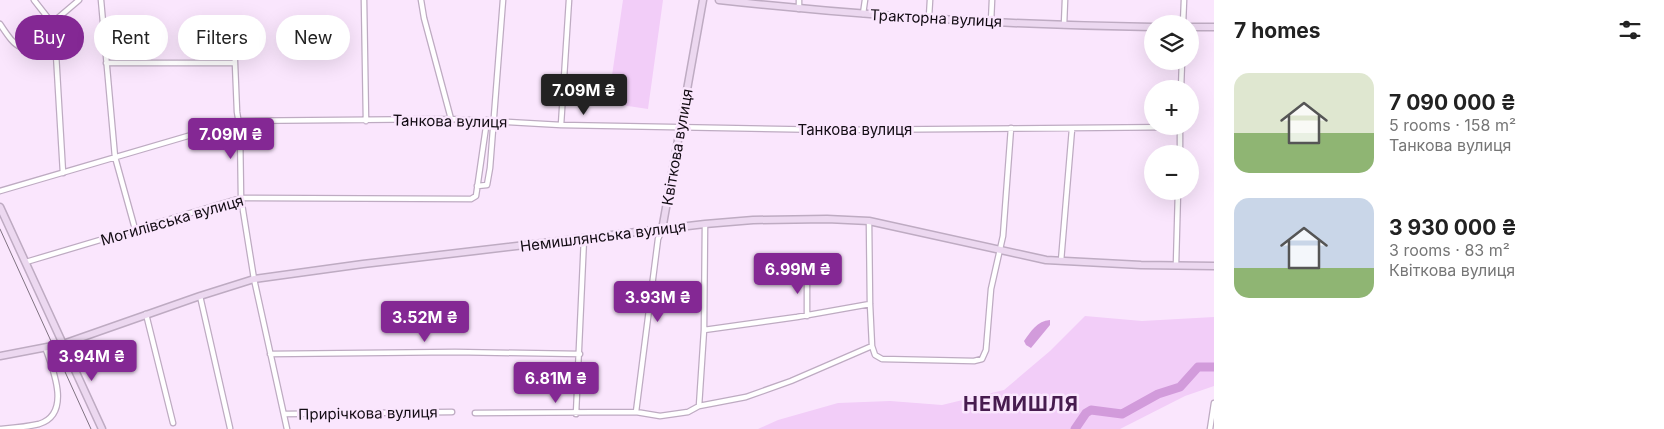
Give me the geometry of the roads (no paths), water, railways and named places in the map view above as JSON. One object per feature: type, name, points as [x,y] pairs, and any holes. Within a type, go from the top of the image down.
[{"type":"street","points":[[34,0],[46,15]]},
{"type":"street","points":[[62,15],[80,0]]},
{"type":"street","points":[[101,0],[115,157],[135,229]]},
{"type":"street","points":[[364,0],[366,121]]},
{"type":"street","points":[[421,0],[451,119]]},
{"type":"street","points":[[487,120],[477,186],[485,186],[488,178],[495,121],[503,0]]},
{"type":"street","points":[[561,125],[569,0]]},
{"type":"street","name":"Квіткова вулиця","points":[[636,412],[658,238],[662,230],[703,0]]},
{"type":"street","name":"Тракторна вулиця","points":[[719,0],[864,14],[991,22],[1144,27]]},
{"type":"street","points":[[799,9],[800,0]]},
{"type":"street","points":[[864,14],[865,0]]},
{"type":"street","points":[[928,18],[930,0]]},
{"type":"street","points":[[991,22],[992,0]]},
{"type":"street","points":[[1064,25],[1065,0]]},
{"type":"street","points":[[1183,15],[1184,0]]},
{"type":"street","points":[[0,24],[15,45]]},
{"type":"street","points":[[1199,27],[1214,27]]},
{"type":"street","points":[[56,60],[63,173]]},
{"type":"street","points":[[106,63],[234,63],[240,130],[240,198],[254,280],[287,429]]},
{"type":"street","name":"Танкова вулиця","points":[[0,191],[239,121],[451,119],[561,125],[832,130],[1144,128]]},
{"type":"street","points":[[869,221],[870,304],[872,346],[875,355],[882,359],[974,361],[982,359],[986,350],[991,289],[1001,250],[1007,198],[1011,128]]},
{"type":"street","points":[[1061,261],[1072,129]]},
{"type":"street","name":"Могилівська вулиця","points":[[26,262],[240,198],[471,199],[476,196],[477,186]]},
{"type":"street","points":[[1176,265],[1178,200]]},
{"type":"street","points":[[0,206],[102,429]]},
{"type":"street","name":"Немишлянська вулиця","points":[[0,356],[63,344],[146,314],[254,280],[363,264],[753,220],[827,219],[869,221],[1030,258],[1141,265],[1214,266]]},
{"type":"street","points":[[699,406],[704,330],[705,224]]},
{"type":"street","points":[[576,414],[584,238]]},
{"type":"street","points":[[807,275],[807,316]]},
{"type":"street","points":[[200,296],[230,428]]},
{"type":"street","points":[[704,330],[807,316],[870,304]]},
{"type":"street","points":[[146,314],[173,424]]},
{"type":"street","points":[[475,413],[576,414],[636,412],[660,416],[688,412],[699,406],[746,397],[791,381],[872,346]]},
{"type":"street","points":[[0,429],[41,423],[54,415],[57,403],[56,380],[46,348]]},
{"type":"street","points":[[270,354],[445,352],[580,354]]},
{"type":"street","points":[[1210,429],[1214,403]]},
{"type":"street","name":"Прирічкова вулиця","points":[[284,414],[452,412]]},
{"type":"waterway","name":"НЕМИШЛЯ","points":[[1075,429],[1086,413],[1091,410],[1122,414],[1158,394],[1180,387],[1198,367],[1214,367]]},
{"type":"tram line","points":[[0,229],[91,429]]},
{"type":"district","name":"НЕМИШЛЯ","points":[[1021,404]]}]
